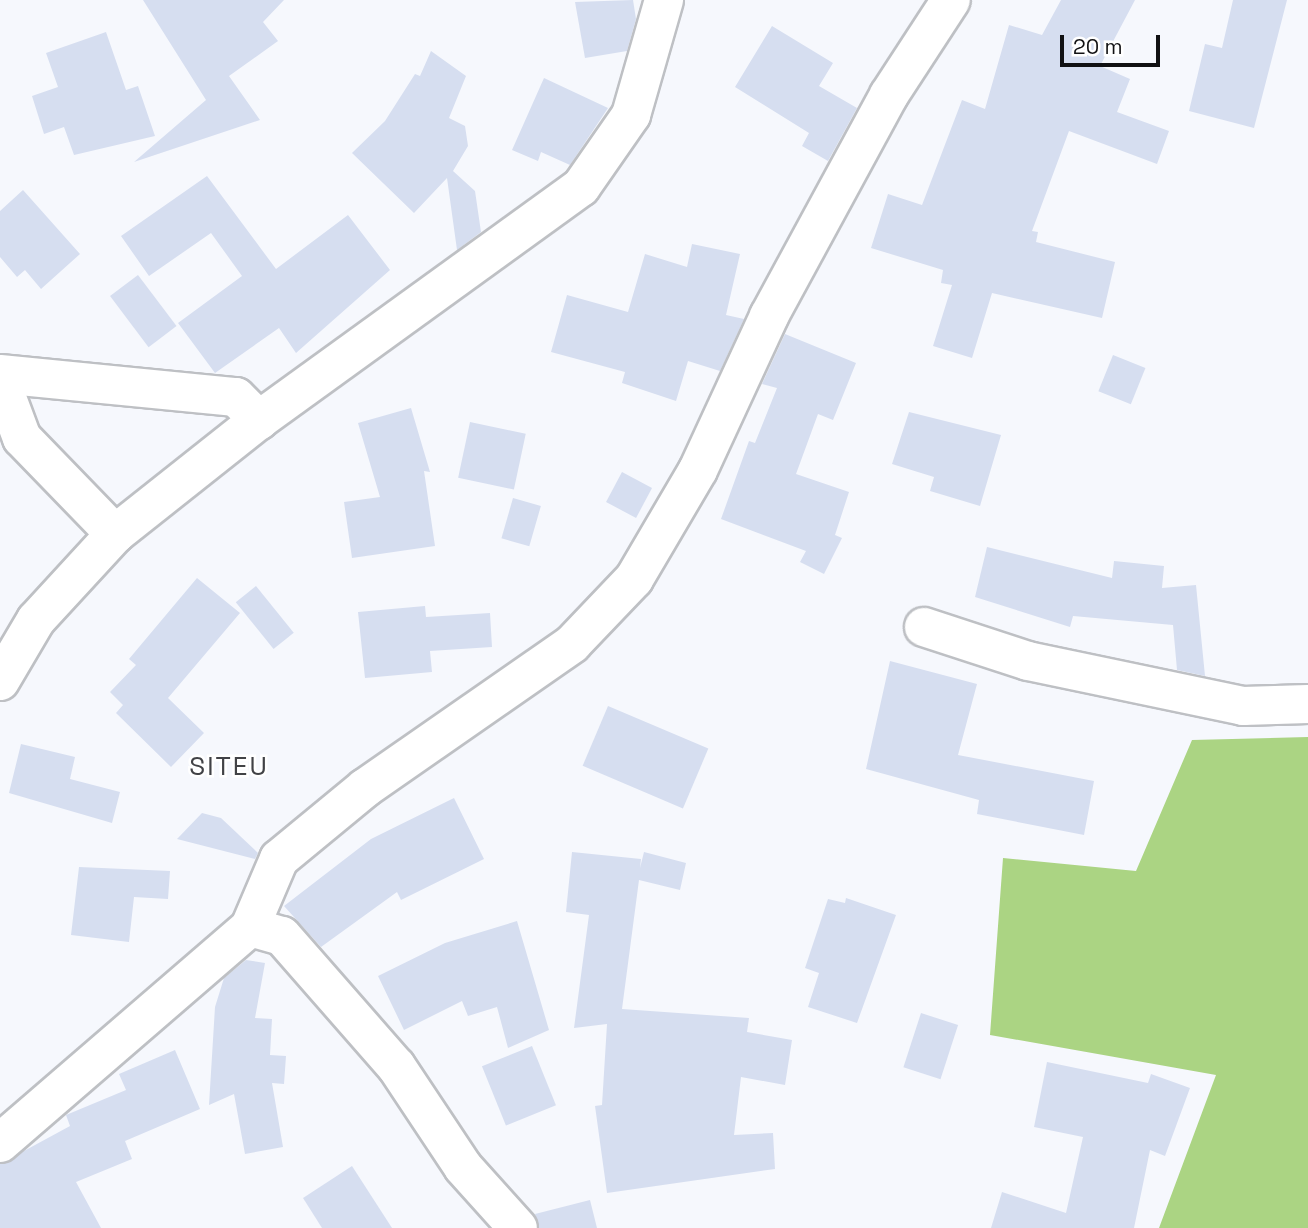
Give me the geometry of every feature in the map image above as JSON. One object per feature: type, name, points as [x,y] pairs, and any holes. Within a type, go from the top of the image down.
[{"type":"street","points":[[0,681],[36,620],[115,534],[259,420],[581,187],[631,115],[664,0]]},
{"type":"street","points":[[0,1143],[250,927],[279,859],[365,788],[572,644],[634,579],[698,470],[769,316],[882,107],[951,0]]},
{"type":"street","points":[[115,534],[22,438],[0,377],[236,397],[259,420]]},
{"type":"street","points":[[924,627],[1028,661],[1243,706],[1308,704]]},
{"type":"street","points":[[250,927],[282,936],[396,1066],[463,1167],[518,1228]]},
{"type":"green space","points":[[1308,737],[1308,1228],[1159,1228],[1216,1075],[990,1035],[1003,858],[1136,871],[1192,740]]},
{"type":"building","points":[[143,0],[284,0],[263,22],[278,41],[229,76],[260,120],[134,162],[206,100]]},
{"type":"building","points":[[633,0],[636,19],[627,51],[585,58],[575,2]]},
{"type":"building","points":[[1061,0],[1135,0],[1100,66],[1130,79],[1117,112],[1169,131],[1157,164],[1069,131],[1032,231],[1038,232],[1036,242],[1115,262],[1102,318],[992,293],[972,358],[933,346],[952,285],[941,283],[943,270],[871,248],[888,194],[922,205],[962,100],[985,109],[1009,25],[1042,35]]},
{"type":"building","points":[[1233,0],[1287,0],[1254,128],[1189,111],[1205,44],[1222,48]]},
{"type":"building","points":[[772,26],[833,63],[819,86],[857,108],[828,161],[802,146],[809,133],[735,87]]},
{"type":"building","points":[[106,32],[126,90],[138,86],[155,136],[74,155],[64,127],[44,134],[32,96],[58,87],[46,53]]},
{"type":"building","points":[[431,51],[466,76],[449,118],[465,126],[468,146],[453,171],[475,191],[481,232],[457,250],[447,178],[414,213],[352,153],[385,121],[415,74],[420,76]]},
{"type":"building","points":[[544,78],[608,108],[570,165],[541,152],[538,161],[512,150]]},
{"type":"building","points":[[207,176],[276,269],[348,215],[390,270],[296,353],[279,328],[215,373],[178,323],[242,276],[211,233],[149,276],[121,236]]},
{"type":"building","points":[[23,190],[80,254],[41,289],[25,270],[17,277],[0,257],[0,211]]},
{"type":"building","points":[[692,244],[740,254],[726,315],[744,319],[720,371],[688,361],[676,401],[622,383],[625,372],[551,352],[567,295],[628,312],[645,254],[687,267]]},
{"type":"building","points":[[138,275],[177,326],[149,347],[110,296]]},
{"type":"building","points":[[785,334],[856,363],[833,420],[818,414],[796,474],[849,492],[835,535],[842,538],[824,574],[800,562],[806,551],[721,519],[749,441],[755,443],[777,388],[762,384]]},
{"type":"building","points":[[1113,355],[1145,368],[1131,404],[1098,391]]},
{"type":"building","points":[[411,408],[430,472],[424,471],[435,546],[352,558],[344,502],[380,497],[358,423]]},
{"type":"building","points":[[909,412],[1001,435],[980,506],[930,491],[934,477],[892,464]]},
{"type":"building","points":[[470,422],[526,434],[514,490],[458,478]]},
{"type":"building","points":[[622,472],[652,488],[636,518],[606,502]]},
{"type":"building","points":[[513,498],[541,506],[529,546],[501,538]]},
{"type":"building","points":[[987,547],[1112,578],[1114,561],[1164,566],[1162,588],[1196,585],[1205,676],[1177,670],[1173,625],[1073,616],[1070,627],[975,597]]},
{"type":"building","points":[[197,578],[240,613],[168,698],[204,733],[171,767],[116,713],[123,705],[110,692],[136,665],[129,659]]},
{"type":"building","points":[[256,586],[294,633],[274,649],[236,602]]},
{"type":"building","points":[[425,606],[426,617],[490,613],[492,647],[430,651],[432,672],[365,678],[358,612]]},
{"type":"building","points":[[890,661],[977,684],[958,755],[1094,781],[1084,835],[977,814],[979,800],[866,769]]},
{"type":"building","points":[[608,706],[708,749],[683,808],[583,766]]},
{"type":"building","points":[[21,744],[75,757],[70,779],[120,792],[112,823],[9,793]]},
{"type":"building","points":[[454,798],[484,859],[401,900],[397,892],[321,947],[284,906],[371,839]]},
{"type":"building","points":[[202,813],[221,818],[258,853],[255,859],[177,839]]},
{"type":"building","points":[[572,852],[641,859],[640,868],[644,852],[686,863],[680,890],[639,880],[622,1009],[749,1018],[747,1032],[792,1040],[785,1085],[741,1077],[734,1135],[773,1133],[775,1169],[607,1193],[595,1106],[602,1105],[607,1024],[574,1028],[589,915],[566,912]]},
{"type":"building","points":[[79,867],[170,871],[168,899],[134,897],[129,942],[71,935]]},
{"type":"building","points":[[846,898],[896,915],[857,1023],[808,1007],[819,973],[805,968],[828,899],[845,903]]},
{"type":"building","points":[[517,921],[549,1030],[508,1048],[497,1007],[468,1016],[462,1001],[404,1030],[378,976],[445,943]]},
{"type":"building","points":[[246,960],[265,963],[255,1018],[272,1019],[270,1055],[286,1056],[284,1084],[272,1083],[283,1147],[245,1154],[234,1094],[209,1105],[215,1007],[224,978]]},
{"type":"building","points":[[921,1013],[958,1025],[940,1079],[903,1067]]},
{"type":"building","points":[[532,1046],[556,1105],[506,1126],[482,1066]]},
{"type":"building","points":[[175,1050],[200,1109],[125,1141],[132,1159],[76,1182],[101,1228],[0,1228],[0,1164],[70,1126],[66,1115],[126,1090],[119,1074]]},
{"type":"building","points":[[1047,1062],[1148,1083],[1151,1074],[1190,1088],[1165,1156],[1150,1150],[1134,1228],[991,1228],[1002,1192],[1066,1213],[1083,1137],[1034,1127]]},
{"type":"building","points":[[352,1166],[392,1228],[322,1228],[303,1198]]},
{"type":"building","points":[[590,1200],[597,1228],[539,1228],[535,1214]]},
{"type":"district","name":"SITEU","points":[[229,767]]}]
